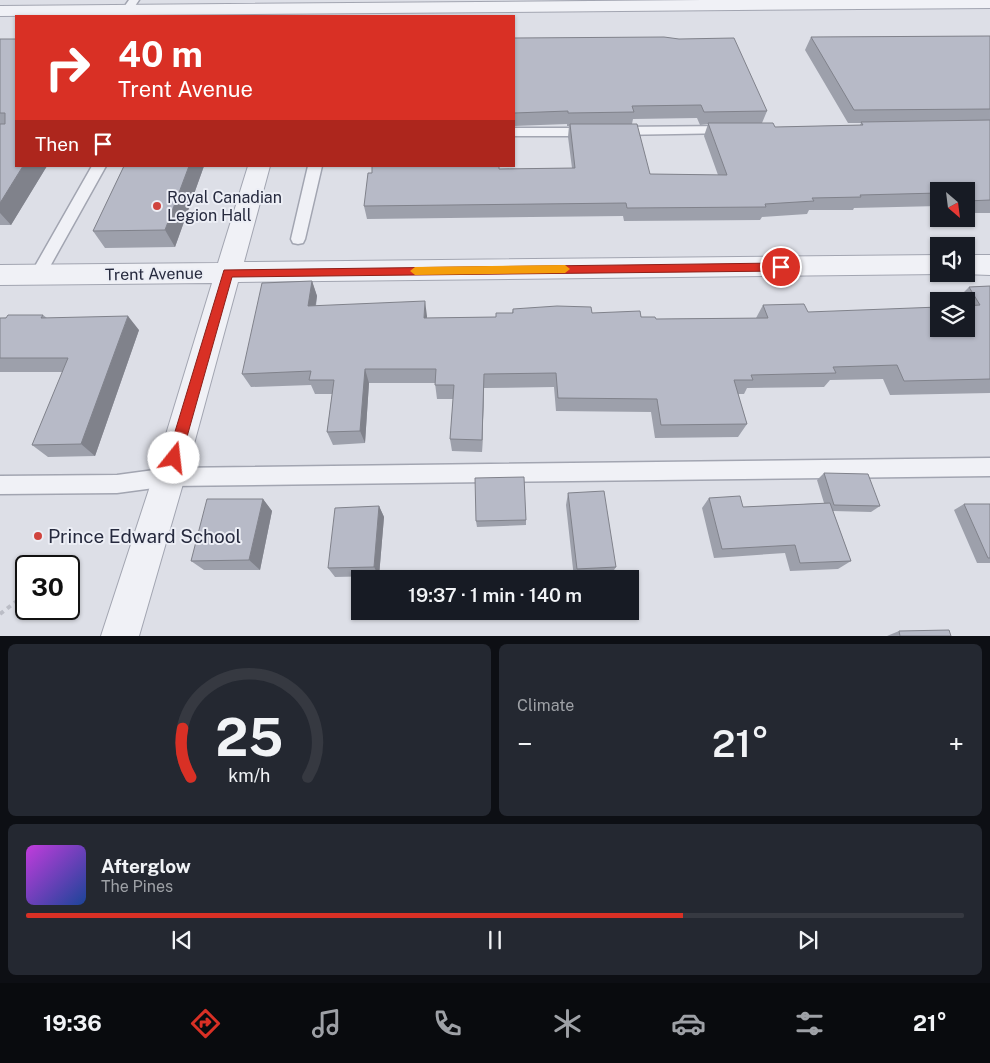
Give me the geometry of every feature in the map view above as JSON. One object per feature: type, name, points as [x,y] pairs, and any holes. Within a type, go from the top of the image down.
[{"type":"street","points":[[0,11],[131,5],[302,9],[463,4],[990,3]]},
{"type":"street","points":[[120,636],[169,477],[259,167]]},
{"type":"street","name":"Trent Avenue","points":[[0,275],[930,265]]},
{"type":"street","points":[[975,265],[990,265]]},
{"type":"lane","points":[[515,132],[742,130]]},
{"type":"lane","points":[[38,275],[98,167]]},
{"type":"lane","points":[[298,239],[315,167]]},
{"type":"lane","points":[[0,485],[117,484],[169,477],[990,467]]},
{"type":"path","points":[[0,614],[15,602]]},
{"type":"building","points":[[990,36],[990,109],[854,110],[811,37]]},
{"type":"building","points":[[515,38],[734,38],[767,111],[704,112],[701,105],[632,106],[634,112],[568,113],[568,111],[515,113]]},
{"type":"building","points":[[0,39],[15,39],[15,167],[22,167],[0,203],[0,124],[5,124],[5,113],[0,113]]},
{"type":"building","points":[[990,120],[990,200],[975,201],[975,182],[930,182],[930,193],[812,198],[814,201],[765,204],[766,207],[627,208],[626,203],[364,206],[368,173],[372,173],[372,167],[575,168],[570,124],[637,124],[650,174],[727,175],[708,123],[773,123],[775,127],[863,125],[861,122]]},
{"type":"building","points":[[124,167],[189,167],[165,230],[93,231]]},
{"type":"building","points":[[312,281],[308,306],[425,301],[424,318],[496,317],[496,313],[513,313],[513,309],[557,306],[591,307],[592,313],[640,311],[641,317],[655,317],[656,319],[768,318],[763,305],[804,304],[808,312],[930,307],[930,337],[975,337],[975,305],[980,305],[975,297],[975,292],[972,292],[969,287],[990,286],[990,379],[904,381],[897,365],[833,367],[836,373],[751,375],[753,380],[734,380],[747,424],[661,425],[657,399],[558,398],[556,373],[484,374],[482,440],[450,439],[454,385],[435,385],[436,369],[365,369],[360,431],[327,432],[334,380],[309,380],[311,371],[242,374],[262,283]]},
{"type":"building","points":[[8,315],[43,315],[41,318],[128,316],[81,444],[32,445],[68,358],[0,358],[0,318],[6,318]]},
{"type":"building","points":[[824,473],[868,474],[880,506],[834,505]]},
{"type":"building","points":[[524,477],[526,520],[476,521],[475,478]]},
{"type":"building","points":[[604,491],[616,567],[577,569],[568,493]]},
{"type":"building","points":[[740,496],[743,507],[830,503],[851,561],[800,563],[795,545],[722,549],[709,498]]},
{"type":"building","points":[[207,499],[263,499],[249,560],[191,561]]},
{"type":"building","points":[[964,504],[990,504],[990,558],[988,558]]},
{"type":"building","points":[[379,506],[374,567],[328,568],[335,508]]},
{"type":"building","points":[[949,630],[951,636],[900,636],[899,631]]},
{"type":"slow traffic","points":[[415,271],[565,269]]},
{"type":"place","name":"Royal Canadian Legion Hall","points":[[157,206]]},
{"type":"place","name":"Prince Edward School","points":[[38,536]]},
{"type":"route","points":[[174,458],[228,273],[781,267]]}]
